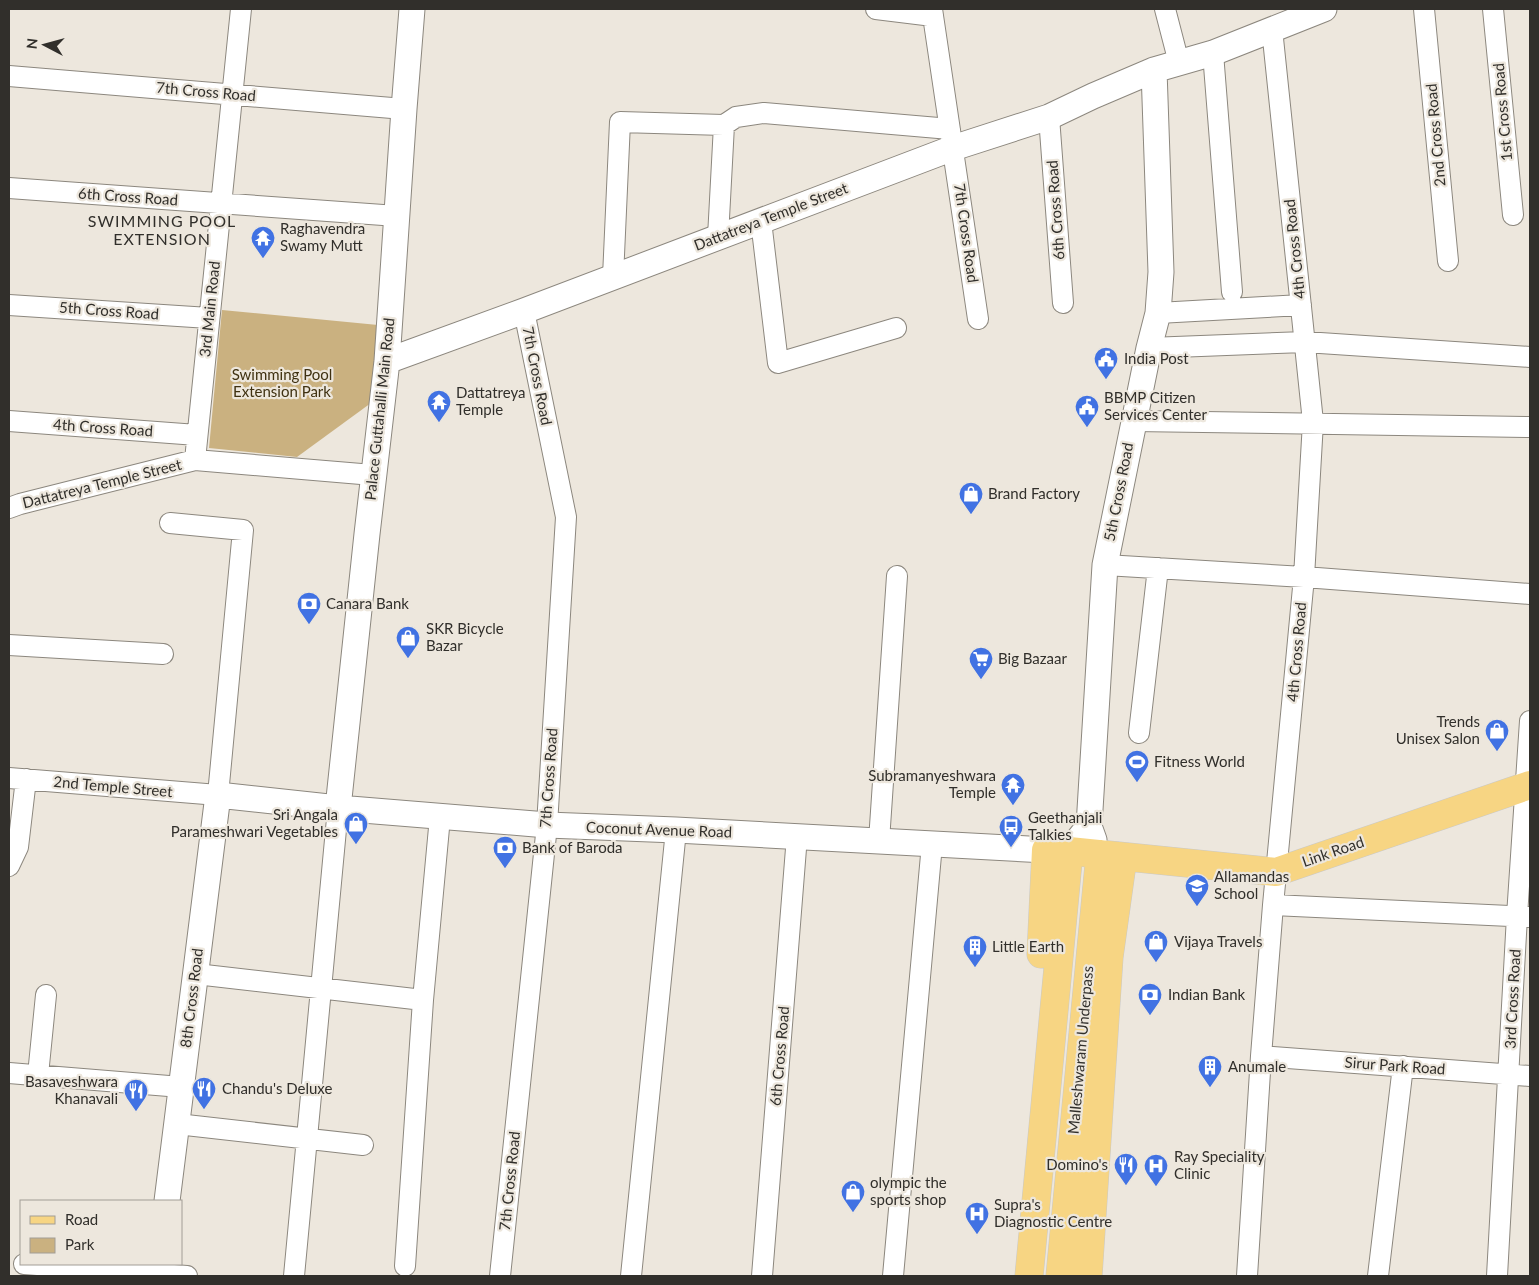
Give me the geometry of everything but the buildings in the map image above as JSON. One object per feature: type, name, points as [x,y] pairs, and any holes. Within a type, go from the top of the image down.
[{"type":"main road","name":"Link Road","points":[[1111,855],[1276,872],[1528,785]]},
{"type":"main road","name":"Coconut Avenue Road","points":[[1058,851],[1111,855]]},
{"type":"main road","name":"Malleshwaram Underpass","points":[[1029,1276],[1062,920],[1058,851]]},
{"type":"main road","points":[[1012,1276],[1041,958],[1058,851]]},
{"type":"main road","name":"Malleshwaram Underpass","points":[[1060,1276],[1111,855]]},
{"type":"main road","points":[[1088,1276],[1109,957],[1111,855]]},
{"type":"street","name":"3rd Main Road","points":[[195,460],[240,9]]},
{"type":"street","name":"Palace Guttahalli Main Road","points":[[338,808],[373,476],[388,361],[412,9]]},
{"type":"street","points":[[613,277],[620,122],[724,125],[736,117],[764,113],[951,138],[933,12],[876,9]]},
{"type":"street","points":[[1165,9],[1179,63]]},
{"type":"street","name":"2nd Cross Road","points":[[1424,9],[1448,261]]},
{"type":"street","name":"1st Cross Road","points":[[1494,9],[1513,215]]},
{"type":"street","name":"Dattatreya Temple Street","points":[[388,361],[761,221],[951,138],[1049,117],[1154,70],[1213,53],[1312,11]]},
{"type":"street","name":"4th Cross Road","points":[[1247,1276],[1260,1056],[1304,577],[1313,422],[1272,29]]},
{"type":"street","points":[[1213,53],[1232,292]]},
{"type":"street","name":"5th Cross Road","points":[[1111,855],[1089,826],[1105,565],[1148,348],[1158,313],[1160,272],[1154,70]]},
{"type":"street","name":"7th Cross Road","points":[[9,76],[404,109]]},
{"type":"street","name":"6th Cross Road","points":[[1049,117],[1063,303]]},
{"type":"street","points":[[718,238],[724,125]]},
{"type":"street","name":"7th Cross Road","points":[[951,138],[978,319]]},
{"type":"street","name":"6th Cross Road","points":[[9,188],[397,216]]},
{"type":"street","points":[[761,221],[778,363],[896,328]]},
{"type":"street","name":"5th Cross Road","points":[[9,305],[209,318]]},
{"type":"street","points":[[1158,313],[1301,305]]},
{"type":"street","name":"7th Cross Road","points":[[500,1276],[546,825],[566,517],[524,311]]},
{"type":"street","points":[[1148,348],[1305,342],[1530,357]]},
{"type":"street","name":"4th Cross Road","points":[[9,421],[197,435]]},
{"type":"street","points":[[1134,421],[1313,422],[1530,427]]},
{"type":"street","name":"Dattatreya Temple Street","points":[[12,505],[195,460],[373,476]]},
{"type":"street","points":[[170,524],[243,530],[218,796]]},
{"type":"street","points":[[1105,565],[1304,577],[1530,594]]},
{"type":"street","points":[[1139,733],[1158,568]]},
{"type":"street","points":[[879,842],[897,576]]},
{"type":"street","points":[[9,645],[163,654]]},
{"type":"street","name":"3rd Cross Road","points":[[1497,1276],[1509,1074],[1524,917],[1530,721]]},
{"type":"street","points":[[9,866],[18,847],[17,778]]},
{"type":"street","name":"2nd Temple Street","points":[[17,778],[218,796]]},
{"type":"street","name":"Coconut Avenue Road","points":[[218,796],[546,825],[797,836],[1058,851]]},
{"type":"street","name":"8th Cross Road","points":[[168,1200],[218,796]]},
{"type":"street","points":[[294,1276],[338,808]]},
{"type":"street","points":[[405,1266],[423,1000],[440,817]]},
{"type":"street","points":[[1058,851],[1089,826]]},
{"type":"street","points":[[631,1276],[676,830]]},
{"type":"street","name":"6th Cross Road","points":[[762,1276],[797,836]]},
{"type":"street","points":[[893,1276],[932,844]]},
{"type":"street","points":[[1273,905],[1524,917]]},
{"type":"street","points":[[196,974],[423,1000]]},
{"type":"street","points":[[38,1075],[46,995]]},
{"type":"street","name":"Sirur Park Road","points":[[1260,1056],[1530,1076]]},
{"type":"street","points":[[1378,1276],[1403,1066]]},
{"type":"street","points":[[9,1073],[181,1087]]},
{"type":"street","points":[[176,1124],[363,1145]]},
{"type":"street","points":[[42,1265],[159,1271],[187,1276]]},
{"type":"green space","name":"Swimming Pool Extension Park","points":[[222,310],[378,325],[371,403],[297,457],[209,448]]},
{"type":"place","name":"Raghavendra Swamy Mutt","points":[[263,259]]},
{"type":"place","name":"India Post","points":[[1106,380]]},
{"type":"place","name":"Dattatreya Temple","points":[[439,423]]},
{"type":"place","name":"BBMP Citizen Services Center","points":[[1087,428]]},
{"type":"place","name":"Brand Factory","points":[[971,515]]},
{"type":"place","name":"Canara Bank","points":[[309,625]]},
{"type":"place","name":"SKR Bicycle Bazar","points":[[408,659]]},
{"type":"place","name":"Big Bazaar","points":[[981,680]]},
{"type":"place","name":"Trends Unisex Salon","points":[[1497,752]]},
{"type":"place","name":"Fitness World","points":[[1137,783]]},
{"type":"place","name":"Subramanyeshwara Temple","points":[[1013,806]]},
{"type":"place","name":"Sri Angala Parameshwari Vegetables","points":[[356,845]]},
{"type":"place","name":"Geethanjali Talkies","points":[[1011,848]]},
{"type":"place","name":"Bank of Baroda","points":[[505,869]]},
{"type":"place","name":"Allamandas School","points":[[1197,907]]},
{"type":"place","name":"Vijaya Travels","points":[[1156,963]]},
{"type":"place","name":"Little Earth","points":[[975,968]]},
{"type":"place","name":"Indian Bank","points":[[1150,1016]]},
{"type":"place","name":"Anumale","points":[[1210,1088]]},
{"type":"place","name":"Chandu's Deluxe","points":[[204,1110]]},
{"type":"place","name":"Basaveshwara Khanavali","points":[[136,1112]]},
{"type":"place","name":"Domino's","points":[[1126,1186]]},
{"type":"place","name":"Ray Speciality Clinic","points":[[1156,1187]]},
{"type":"place","name":"olympic the sports shop","points":[[853,1213]]},
{"type":"place","name":"Supra's Diagnostic Centre","points":[[977,1235]]},
{"type":"district","name":"SWIMMING POOL EXTENSION","points":[[162,230]]}]
